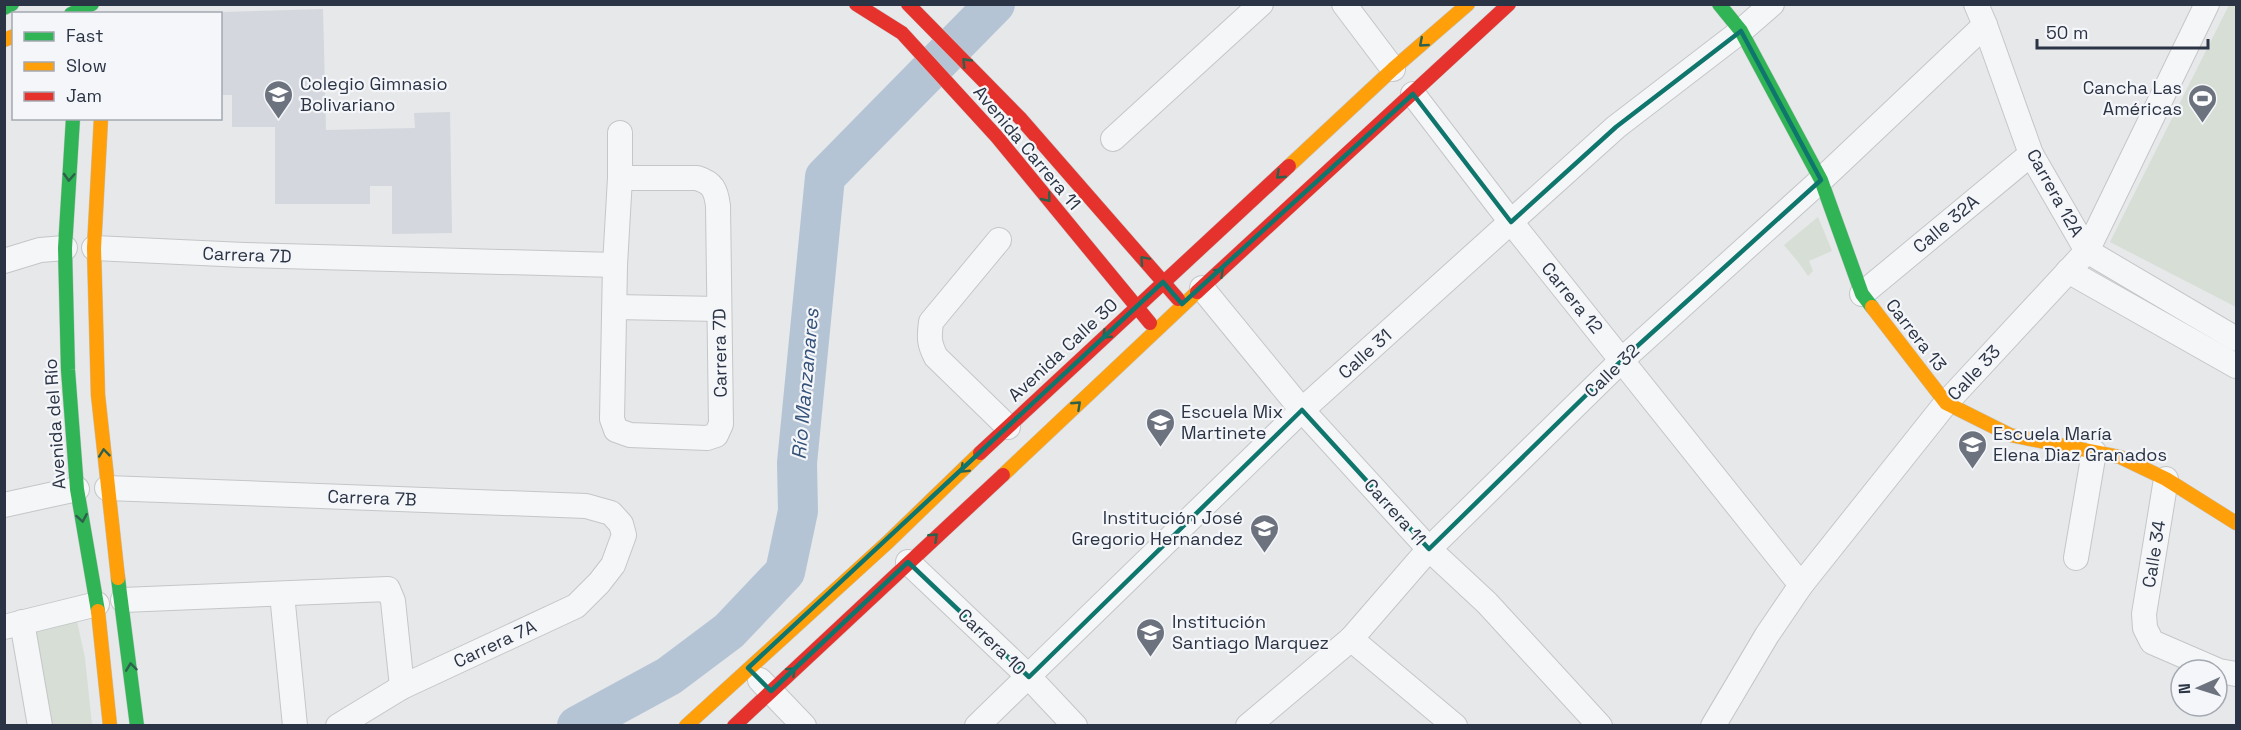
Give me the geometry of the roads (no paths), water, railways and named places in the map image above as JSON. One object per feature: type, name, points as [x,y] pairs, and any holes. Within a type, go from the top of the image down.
[{"type":"main road","points":[[4,8],[12,4]]},
{"type":"main road","name":"Avenida Carrera 11","points":[[856,4],[902,33],[997,137],[1157,331]]},
{"type":"main road","name":"Avenida Calle 30","points":[[686,726],[888,542],[1008,427],[1393,69],[1468,4]]},
{"type":"main road","points":[[734,726],[1157,331],[1182,304],[1509,4]]},
{"type":"main road","name":"Carrera 13","points":[[1719,4],[1741,31],[1821,180],[1862,294],[1946,403],[2010,435],[2120,457],[2166,480],[2236,523]]},
{"type":"main road","name":"Avenida Carrera 11","points":[[912,7],[1021,119],[1182,304]]},
{"type":"main road","name":"Avenida del Río","points":[[73,120],[65,248],[68,370],[77,489],[97,604],[110,726]]},
{"type":"main road","points":[[101,120],[94,248],[98,395],[107,488],[123,600],[137,726]]},
{"type":"street","points":[[1113,139],[1261,4]]},
{"type":"street","points":[[1344,4],[1393,69]]},
{"type":"street","name":"Calle 31","points":[[977,726],[1302,410],[1616,127],[1741,31],[1772,4]]},
{"type":"street","name":"Calle 33","points":[[1713,726],[1761,645],[1801,585],[1946,403],[2087,251],[2207,4]]},
{"type":"street","name":"Carrera 12A","points":[[1981,15],[2031,154],[2087,251],[2236,339]]},
{"type":"street","name":"Calle 32","points":[[1248,726],[1352,639],[1429,549],[1623,359],[1821,180],[1981,15]]},
{"type":"street","name":"Carrera 12","points":[[1413,94],[1511,222],[1623,359],[1801,585]]},
{"type":"street","points":[[620,133],[620,178]]},
{"type":"street","name":"Calle 32A","points":[[1862,294],[2031,154]]},
{"type":"street","name":"Carrera 7D","points":[[620,178],[697,178],[709,182],[716,191],[721,424],[716,435],[707,438],[630,435],[616,430],[612,419],[615,264],[620,178]]},
{"type":"street","points":[[999,240],[931,322],[929,344],[936,357],[1008,427]]},
{"type":"street","points":[[4,261],[40,250],[65,248]]},
{"type":"street","name":"Carrera 7D","points":[[94,248],[244,255],[615,264]]},
{"type":"street","points":[[2068,271],[2236,366]]},
{"type":"street","name":"Carrera 11","points":[[1202,288],[1302,410],[1429,549],[1487,603],[1600,726]]},
{"type":"street","points":[[615,307],[719,309]]},
{"type":"street","points":[[2076,558],[2094,452]]},
{"type":"street","name":"Calle 34","points":[[2166,480],[2144,614],[2145,628],[2152,642],[2219,671],[2236,674]]},
{"type":"street","name":"Carrera 7B","points":[[107,488],[586,506],[611,513],[621,524],[624,535]]},
{"type":"street","points":[[4,504],[77,489]]},
{"type":"street","name":"Carrera 7A","points":[[338,726],[402,687],[576,606],[600,583],[613,565],[624,535]]},
{"type":"street","name":"Carrera 10","points":[[908,562],[1029,677],[1075,726]]},
{"type":"street","points":[[123,600],[388,589],[393,602],[402,687]]},
{"type":"street","points":[[282,594],[294,726]]},
{"type":"street","points":[[39,726],[13,625],[97,604]]},
{"type":"street","points":[[1352,639],[1455,726]]},
{"type":"street","points":[[748,668],[804,726]]},
{"type":"waterway","name":"Río Manzanares","points":[[577,726],[669,676],[729,631],[785,572],[798,511],[797,463],[825,177],[995,4]]},
{"type":"place","name":"Colegio Gimnasio Bolivariano","points":[[279,120]]},
{"type":"place","name":"Cancha Las Américas","points":[[2203,124]]},
{"type":"place","name":"Escuela Mix Martinete","points":[[1160,448]]},
{"type":"place","name":"Escuela María Elena Diaz Granados","points":[[1972,470]]},
{"type":"place","name":"Institución José Gregorio Hernandez","points":[[1264,554]]},
{"type":"place","name":"Institución Santiago Marquez","points":[[1151,658]]}]
